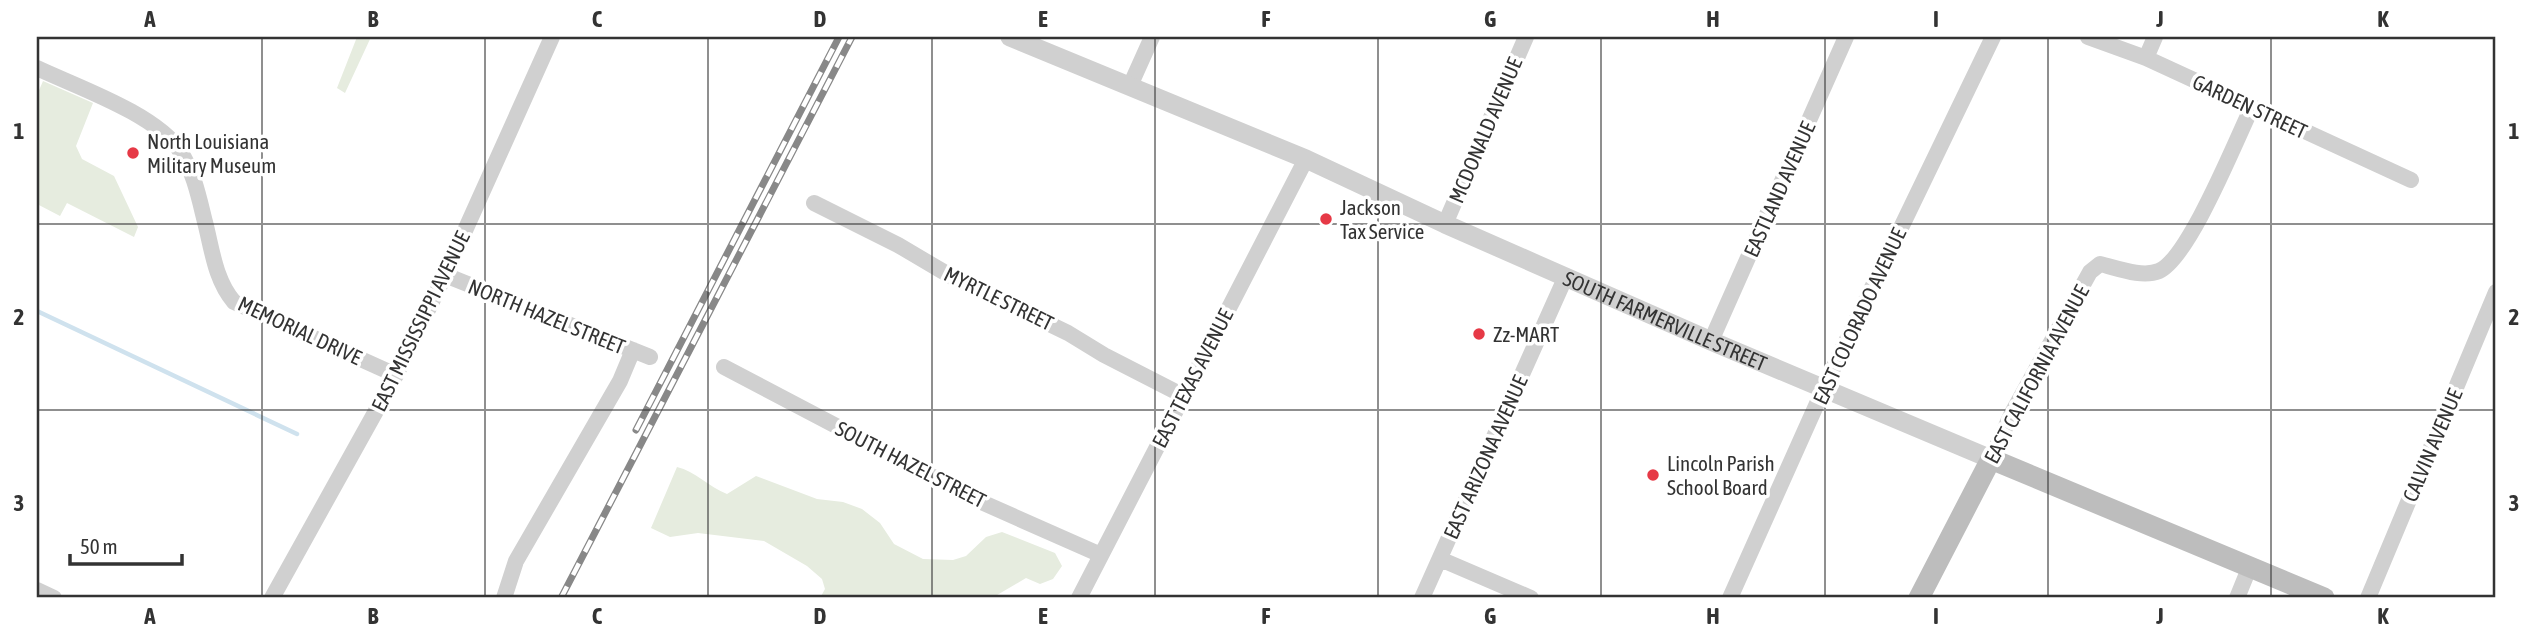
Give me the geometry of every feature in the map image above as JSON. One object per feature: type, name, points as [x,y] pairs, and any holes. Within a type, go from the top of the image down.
[{"type":"main road","name":"SOUTH FARMERVILLE STREET","points":[[1991,459],[2324,598]]},
{"type":"main road","name":"EAST CALIFORNIA AVENUE","points":[[1919,598],[1991,459]]},
{"type":"street","name":"EAST MISSISSIPPI AVENUE","points":[[272,598],[396,375],[445,275],[552,37]]},
{"type":"street","name":"SOUTH FARMERVILLE STREET","points":[[1010,37],[1306,159],[1445,224],[1711,341],[1991,459]]},
{"type":"street","points":[[1130,86],[1152,37]]},
{"type":"street","name":"MCDONALD AVENUE","points":[[1445,224],[1526,37]]},
{"type":"street","name":"EASTLAND AVENUE","points":[[1711,341],[1846,37]]},
{"type":"street","name":"EAST COLORADO AVENUE","points":[[1730,598],[1824,390],[1993,37]]},
{"type":"street","name":"GARDEN STREET","points":[[2088,37],[2146,58],[2411,180]]},
{"type":"street","points":[[2146,58],[2155,37]]},
{"type":"street","name":"MEMORIAL DRIVE","points":[[37,68],[149,121],[175,144],[197,189],[218,275],[234,302],[396,375]]},
{"type":"street","name":"EAST CALIFORNIA AVENUE","points":[[1991,459],[2012,412],[2090,272],[2100,264],[2138,273],[2158,272],[2175,259],[2191,234],[2252,107]]},
{"type":"street","name":"EAST TEXAS AVENUE","points":[[1079,598],[1306,159]]},
{"type":"street","name":"MYRTLE STREET","points":[[814,203],[898,245],[954,278],[1068,332],[1104,355],[1182,395]]},
{"type":"street","name":"NORTH HAZEL STREET","points":[[445,275],[650,357]]},
{"type":"street","name":"EAST ARIZONA AVENUE","points":[[1422,598],[1566,276]]},
{"type":"street","name":"CALVIN AVENUE","points":[[2368,598],[2496,292]]},
{"type":"street","points":[[505,598],[516,561],[620,381],[633,351]]},
{"type":"street","name":"SOUTH HAZEL STREET","points":[[724,367],[979,501],[1101,555]]},
{"type":"street","points":[[1440,559],[1531,598]]},
{"type":"street","points":[[2236,598],[2250,566]]},
{"type":"shaded area","points":[[357,37],[371,37],[345,93],[337,88]]},
{"type":"shaded area","points":[[43,81],[93,103],[76,146],[82,159],[114,176],[138,227],[134,237],[67,203],[60,216],[37,204],[37,95]]},
{"type":"shaded area","points":[[677,467],[727,494],[756,476],[817,499],[843,502],[862,509],[880,523],[894,544],[923,559],[953,560],[966,556],[986,537],[1002,532],[1055,553],[1062,566],[1053,579],[1040,584],[1026,578],[992,598],[820,598],[825,589],[822,579],[807,566],[764,541],[698,533],[670,537],[651,528]]},
{"type":"waterway","points":[[37,311],[297,434]]},
{"type":"railway","points":[[636,430],[839,37]]},
{"type":"railway","points":[[561,598],[852,37]]},
{"type":"place","name":"North Louisiana Military Museum","points":[[133,153]]},
{"type":"place","name":"Jackson Tax Service","points":[[1326,219]]},
{"type":"place","name":"Zz-MART","points":[[1479,334]]},
{"type":"place","name":"Lincoln Parish School Board","points":[[1653,475]]}]
